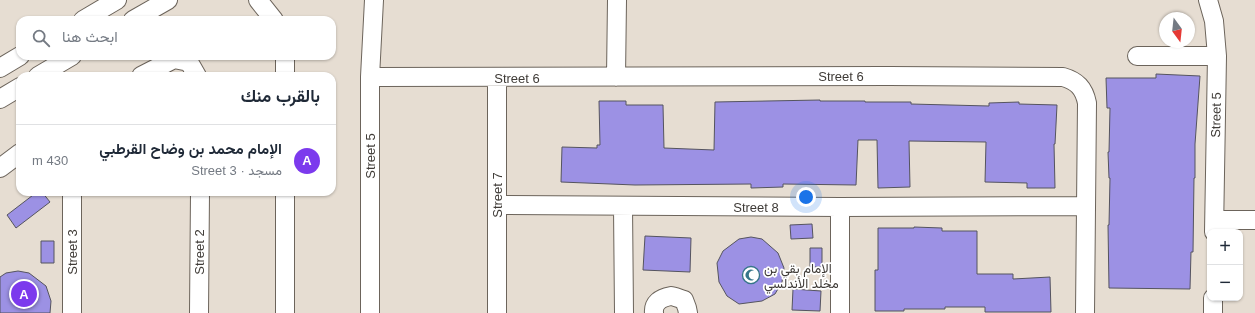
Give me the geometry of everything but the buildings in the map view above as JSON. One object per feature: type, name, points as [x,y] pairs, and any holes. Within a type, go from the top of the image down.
[{"type":"street","points":[[90,16],[117,0]]},
{"type":"street","points":[[141,16],[168,0]]},
{"type":"street","name":"Street 5","points":[[370,313],[370,77],[374,0]]},
{"type":"street","points":[[616,77],[617,0]]},
{"type":"street","name":"Street 5","points":[[1208,0],[1214,21],[1217,56],[1214,226]]},
{"type":"street","points":[[1137,56],[1217,56]]},
{"type":"street","points":[[0,68],[16,58]]},
{"type":"street","points":[[45,72],[65,60]]},
{"type":"street","points":[[149,72],[172,60]]},
{"type":"street","points":[[179,60],[189,62],[195,72]]},
{"type":"street","points":[[285,60],[285,72]]},
{"type":"street","name":"Street 6","points":[[370,77],[1063,77],[1072,80],[1080,86],[1085,93],[1087,103],[1085,313]]},
{"type":"street","name":"Street 7","points":[[497,78],[497,313]]},
{"type":"street","points":[[0,98],[16,89]]},
{"type":"street","points":[[0,168],[16,156]]},
{"type":"street","name":"Street 3","points":[[72,196],[72,313]]},
{"type":"street","name":"Street 2","points":[[199,313],[200,196]]},
{"type":"street","points":[[285,196],[285,313]]},
{"type":"street","name":"Street 8","points":[[497,205],[840,207],[1086,206]]},
{"type":"street","points":[[624,206],[624,313]]},
{"type":"street","points":[[840,207],[840,313]]},
{"type":"street","points":[[1214,226],[1255,220]]},
{"type":"street","points":[[654,313],[653,307],[656,302],[671,296],[684,300],[688,308],[688,313]]},
{"type":"street","points":[[1213,313],[1214,301]]},
{"type":"place","name":"الإمام بقي بن مخلد الأندلسي","points":[[751,275]]},
{"type":"place","name":"الإمام محمد بن وضاح القرطبي","points":[[24,294]]}]
